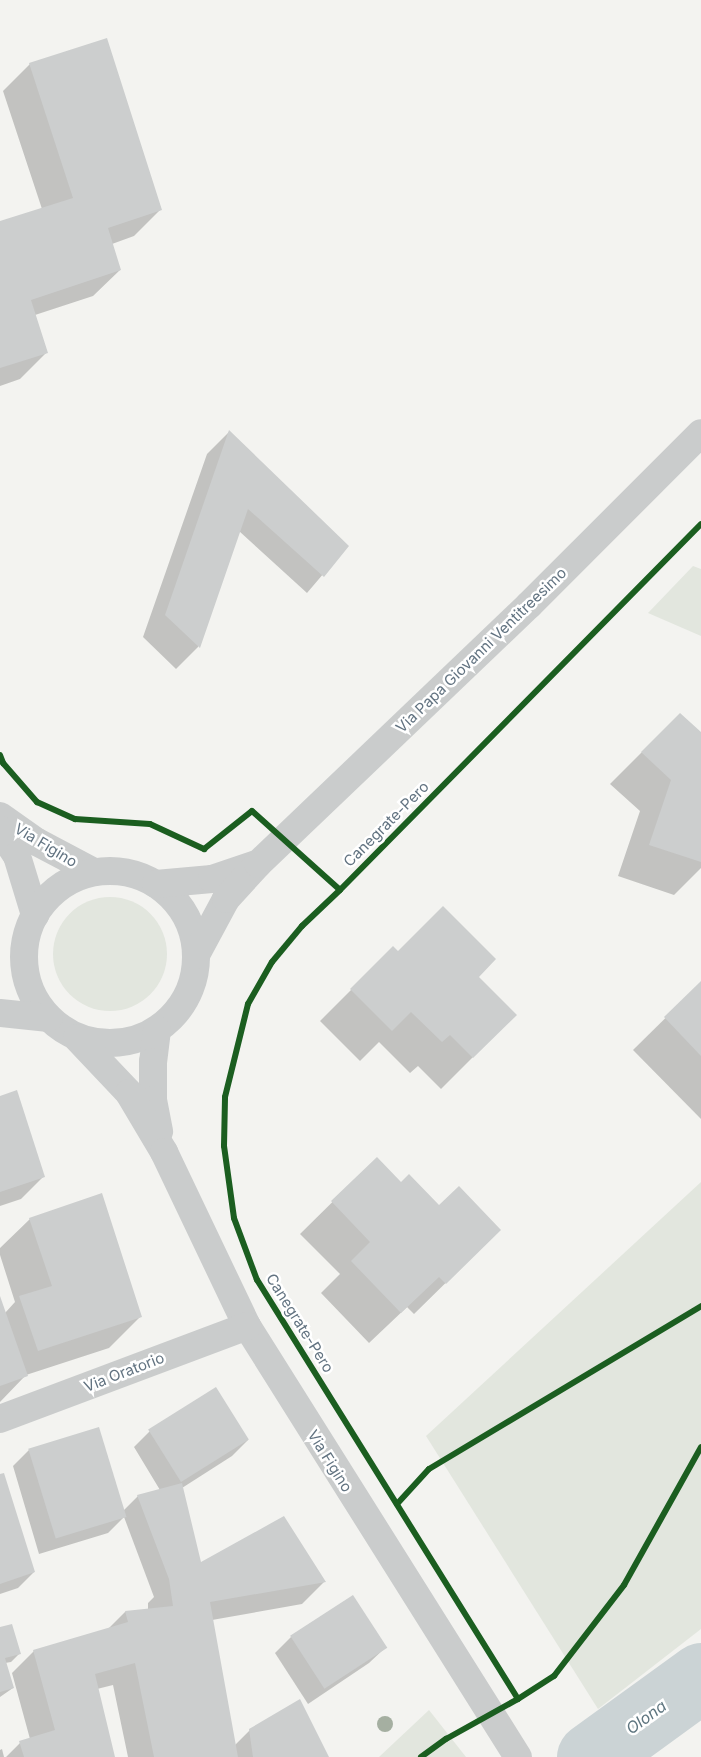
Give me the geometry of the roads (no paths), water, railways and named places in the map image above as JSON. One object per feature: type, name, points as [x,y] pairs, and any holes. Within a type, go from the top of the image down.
[{"type":"street","name":"Via Papa Giovanni Ventitreesimo","points":[[196,955],[226,899],[258,864],[529,605],[701,433]]},
{"type":"street","name":"Via Figino","points":[[0,816],[37,842],[94,872]]},
{"type":"street","name":"Via Figino","points":[[0,830],[17,856],[35,915]]},
{"type":"street","name":"Via Papa Giovanni Ventitreesimo","points":[[156,884],[212,879],[258,864]]},
{"type":"street","points":[[114,871],[130,873],[156,884],[179,904],[194,935],[195,974],[186,999],[174,1016],[158,1030],[128,1042],[110,1044],[77,1038],[49,1018],[32,997],[26,978],[24,955],[28,928],[39,907],[56,890],[74,878],[94,872],[114,871]]},
{"type":"street","points":[[0,1013],[49,1018]]},
{"type":"street","name":"Via Figino","points":[[158,1030],[153,1062],[153,1100],[164,1152]]},
{"type":"street","name":"Via Figino","points":[[77,1038],[129,1093],[164,1152],[247,1326],[518,1757]]},
{"type":"street","name":"Via Oratorio","points":[[0,1419],[247,1326]]},
{"type":"waterway","name":"Olona","points":[[591,1757],[701,1677]]}]
